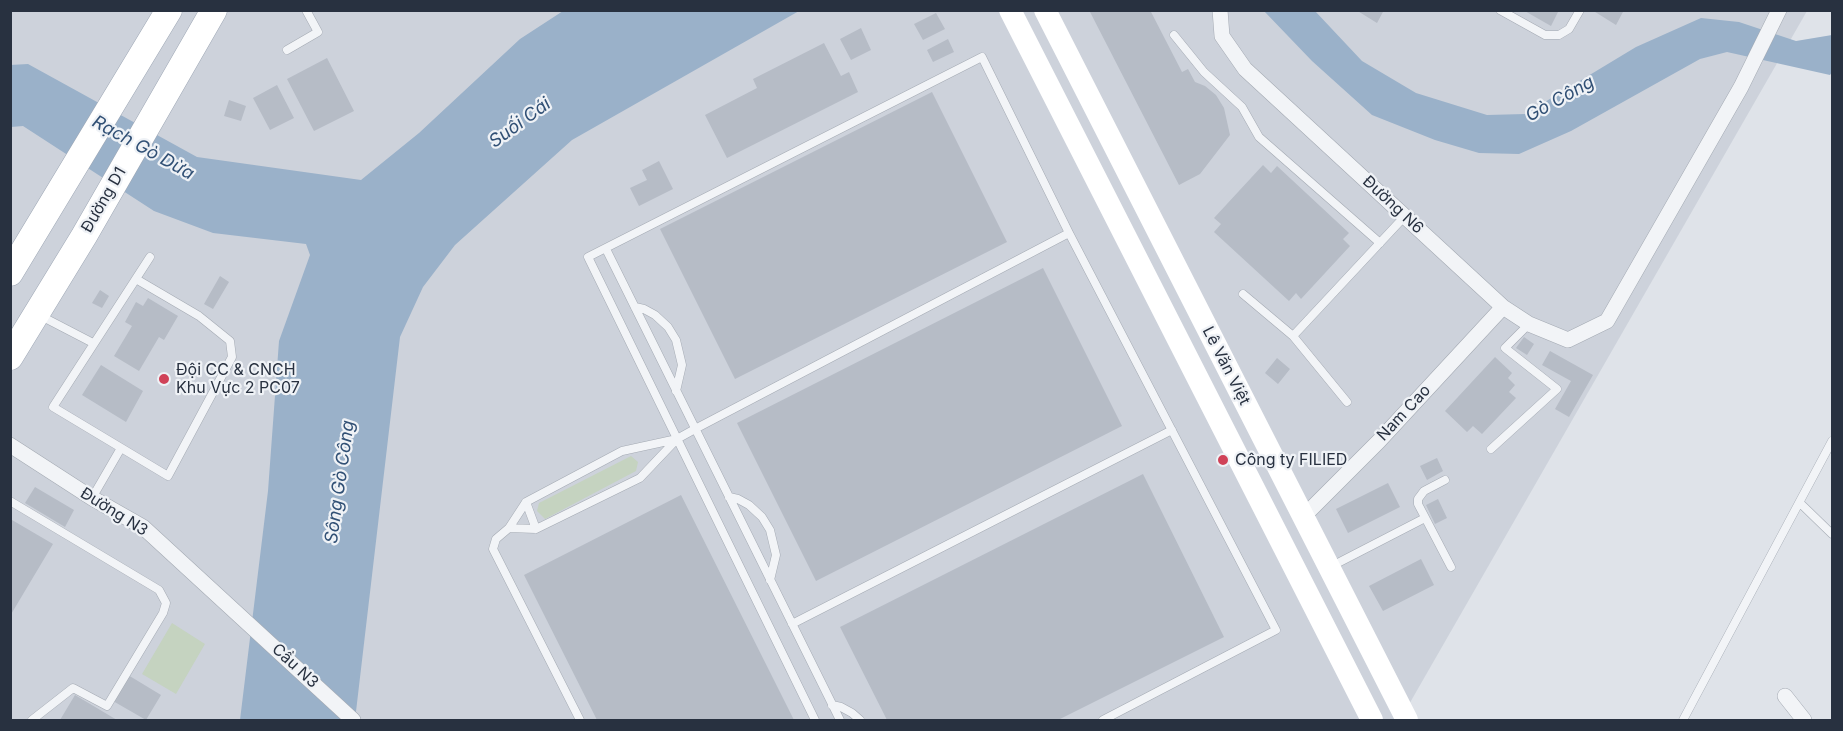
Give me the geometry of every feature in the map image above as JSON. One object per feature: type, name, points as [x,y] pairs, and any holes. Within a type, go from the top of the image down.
[{"type":"main road","name":"Đường D1","points":[[10,357],[84,236],[214,10]]},
{"type":"main road","name":"Lê Văn Việt","points":[[1010,10],[1372,720]]},
{"type":"main road","name":"Lê Văn Việt","points":[[1045,10],[1407,720]]},
{"type":"main road","points":[[10,273],[44,207],[133,62],[163,21]]},
{"type":"main road","points":[[10,250],[44,207]]},
{"type":"main road","points":[[1282,544],[1303,517]]},
{"type":"street","name":"Đường N6","points":[[1220,10],[1222,36],[1245,69],[1503,307],[1529,324],[1568,340],[1607,321],[1741,87],[1779,11]]},
{"type":"street","name":"Nam Cao","points":[[1303,517],[1379,441],[1503,307]]},
{"type":"street","name":"Đường N3","points":[[10,445],[143,528],[236,612]]},
{"type":"street","name":"Cầu N3","points":[[236,612],[353,720]]},
{"type":"street","points":[[1785,696],[1804,720]]},
{"type":"lane","points":[[287,50],[318,32],[306,10]]},
{"type":"lane","points":[[1500,10],[1545,35],[1559,35],[1569,29],[1580,10]]},
{"type":"lane","points":[[1174,35],[1204,72],[1242,107],[1259,137],[1380,243]]},
{"type":"lane","points":[[815,720],[588,257],[982,57],[1069,233],[1276,630],[1102,720]]},
{"type":"lane","points":[[1293,336],[1405,216]]},
{"type":"lane","points":[[579,720],[493,549],[496,539],[509,528],[526,502],[622,451],[677,439],[1069,233]]},
{"type":"lane","points":[[606,249],[840,720]]},
{"type":"lane","points":[[136,279],[199,316],[230,340],[232,357],[168,476],[53,407],[150,257]]},
{"type":"lane","points":[[1243,294],[1293,336],[1347,402]]},
{"type":"lane","points":[[635,307],[655,315],[668,327],[676,340],[682,365],[676,391]]},
{"type":"lane","points":[[37,314],[93,343]]},
{"type":"lane","points":[[1491,449],[1557,389],[1505,348],[1529,324]]},
{"type":"lane","points":[[792,624],[1172,430]]},
{"type":"lane","points":[[509,528],[536,529],[640,478],[677,439]]},
{"type":"lane","points":[[1683,720],[1833,441]]},
{"type":"lane","points":[[92,498],[121,448]]},
{"type":"lane","points":[[1445,480],[1424,491],[1420,495],[1418,504],[1451,567]]},
{"type":"lane","points":[[729,497],[749,505],[770,530],[776,555],[770,580]]},
{"type":"lane","points":[[10,501],[159,590],[166,603],[163,613],[107,706],[74,688],[32,720]]},
{"type":"lane","points":[[526,502],[536,529]]},
{"type":"lane","points":[[1800,503],[1833,534]]},
{"type":"lane","points":[[1329,568],[1425,518]]},
{"type":"lane","points":[[832,705],[852,712],[860,720]]},
{"type":"shaded area","points":[[10,11],[1807,11],[1400,720],[11,720]]},
{"type":"green space","points":[[631,456],[638,462],[636,471],[545,519],[537,511],[539,503]]},
{"type":"green space","points":[[172,623],[205,644],[176,694],[142,674]]},
{"type":"water","points":[[563,11],[799,11],[572,140],[455,245],[423,287],[400,337],[355,720],[240,720],[268,491],[279,341],[310,255],[306,244],[213,233],[154,211],[23,126],[11,127],[10,65],[28,64],[197,157],[361,180],[419,133],[520,39]]},
{"type":"water","name":"Gò Công","points":[[1264,11],[1315,11],[1362,61],[1416,93],[1487,115],[1525,114],[1636,47],[1701,18],[1739,22],[1796,41],[1832,35],[1832,72],[1830,75],[1727,52],[1700,59],[1571,131],[1519,154],[1479,153],[1435,140],[1372,115],[1312,61]]},
{"type":"building","points":[[1089,10],[1150,10],[1182,72],[1188,69],[1195,82],[1205,86],[1216,95],[1224,108],[1230,135],[1200,174],[1179,185]]},
{"type":"building","points":[[1356,10],[1384,10],[1377,23]]},
{"type":"building","points":[[1523,10],[1559,10],[1551,26]]},
{"type":"building","points":[[1592,10],[1624,10],[1616,25]]},
{"type":"building","points":[[936,13],[945,29],[923,40],[914,24]]},
{"type":"building","points":[[861,28],[871,50],[851,60],[840,39]]},
{"type":"building","points":[[948,39],[954,52],[933,62],[927,50]]},
{"type":"building","points":[[824,43],[841,76],[849,72],[858,92],[727,158],[705,115],[757,88],[753,79]]},
{"type":"building","points":[[327,58],[354,111],[314,131],[287,79]]},
{"type":"building","points":[[277,85],[294,118],[270,130],[253,98]]},
{"type":"building","points":[[932,92],[1007,242],[735,379],[660,229]]},
{"type":"building","points":[[229,100],[246,106],[241,121],[224,116]]},
{"type":"building","points":[[659,161],[673,189],[639,206],[630,188],[647,180],[642,170]]},
{"type":"building","points":[[1263,165],[1271,173],[1277,166],[1349,233],[1343,239],[1350,246],[1301,299],[1296,293],[1289,301],[1214,232],[1221,224],[1214,218]]},
{"type":"building","points":[[1043,268],[1122,426],[816,581],[737,423]]},
{"type":"building","points":[[220,276],[229,282],[213,309],[204,304]]},
{"type":"building","points":[[100,290],[109,296],[102,308],[92,303]]},
{"type":"building","points":[[148,298],[178,316],[164,340],[159,337],[139,371],[114,356],[132,326],[125,322],[136,302],[143,306]]},
{"type":"building","points":[[1524,337],[1534,344],[1527,355],[1516,348]]},
{"type":"building","points":[[1550,351],[1593,375],[1569,417],[1555,409],[1571,381],[1542,365]]},
{"type":"building","points":[[1495,357],[1512,373],[1508,378],[1515,385],[1509,392],[1516,398],[1482,434],[1473,426],[1467,432],[1445,411]]},
{"type":"building","points":[[1277,358],[1290,369],[1278,384],[1265,373]]},
{"type":"building","points":[[101,365],[143,391],[126,422],[82,395]]},
{"type":"building","points":[[1437,458],[1443,471],[1427,480],[1420,466]]},
{"type":"building","points":[[1143,474],[1224,637],[1058,720],[887,720],[840,627]]},
{"type":"building","points":[[1388,483],[1400,507],[1348,533],[1336,509]]},
{"type":"building","points":[[35,487],[74,510],[65,527],[25,503]]},
{"type":"building","points":[[681,495],[794,720],[597,720],[524,575]]},
{"type":"building","points":[[1438,499],[1447,518],[1435,524],[1426,505]]},
{"type":"building","points":[[12,520],[53,544],[10,616],[10,522]]},
{"type":"building","points":[[1421,559],[1434,585],[1383,611],[1369,586]]},
{"type":"building","points":[[128,675],[161,695],[146,720],[113,701]]},
{"type":"building","points":[[75,695],[117,720],[60,720]]},
{"type":"place","name":"Đội CC & CNCH Khu Vực 2 PC07","points":[[164,379]]},
{"type":"place","name":"Công ty FILIED","points":[[1223,460]]},
{"type":"water label","name":"Suối Cái","points":[[520,123]]},
{"type":"water label","name":"Rạch Gò Dừa","points":[[143,148]]},
{"type":"water label","name":"Sông Gò Công","points":[[340,482]]}]
